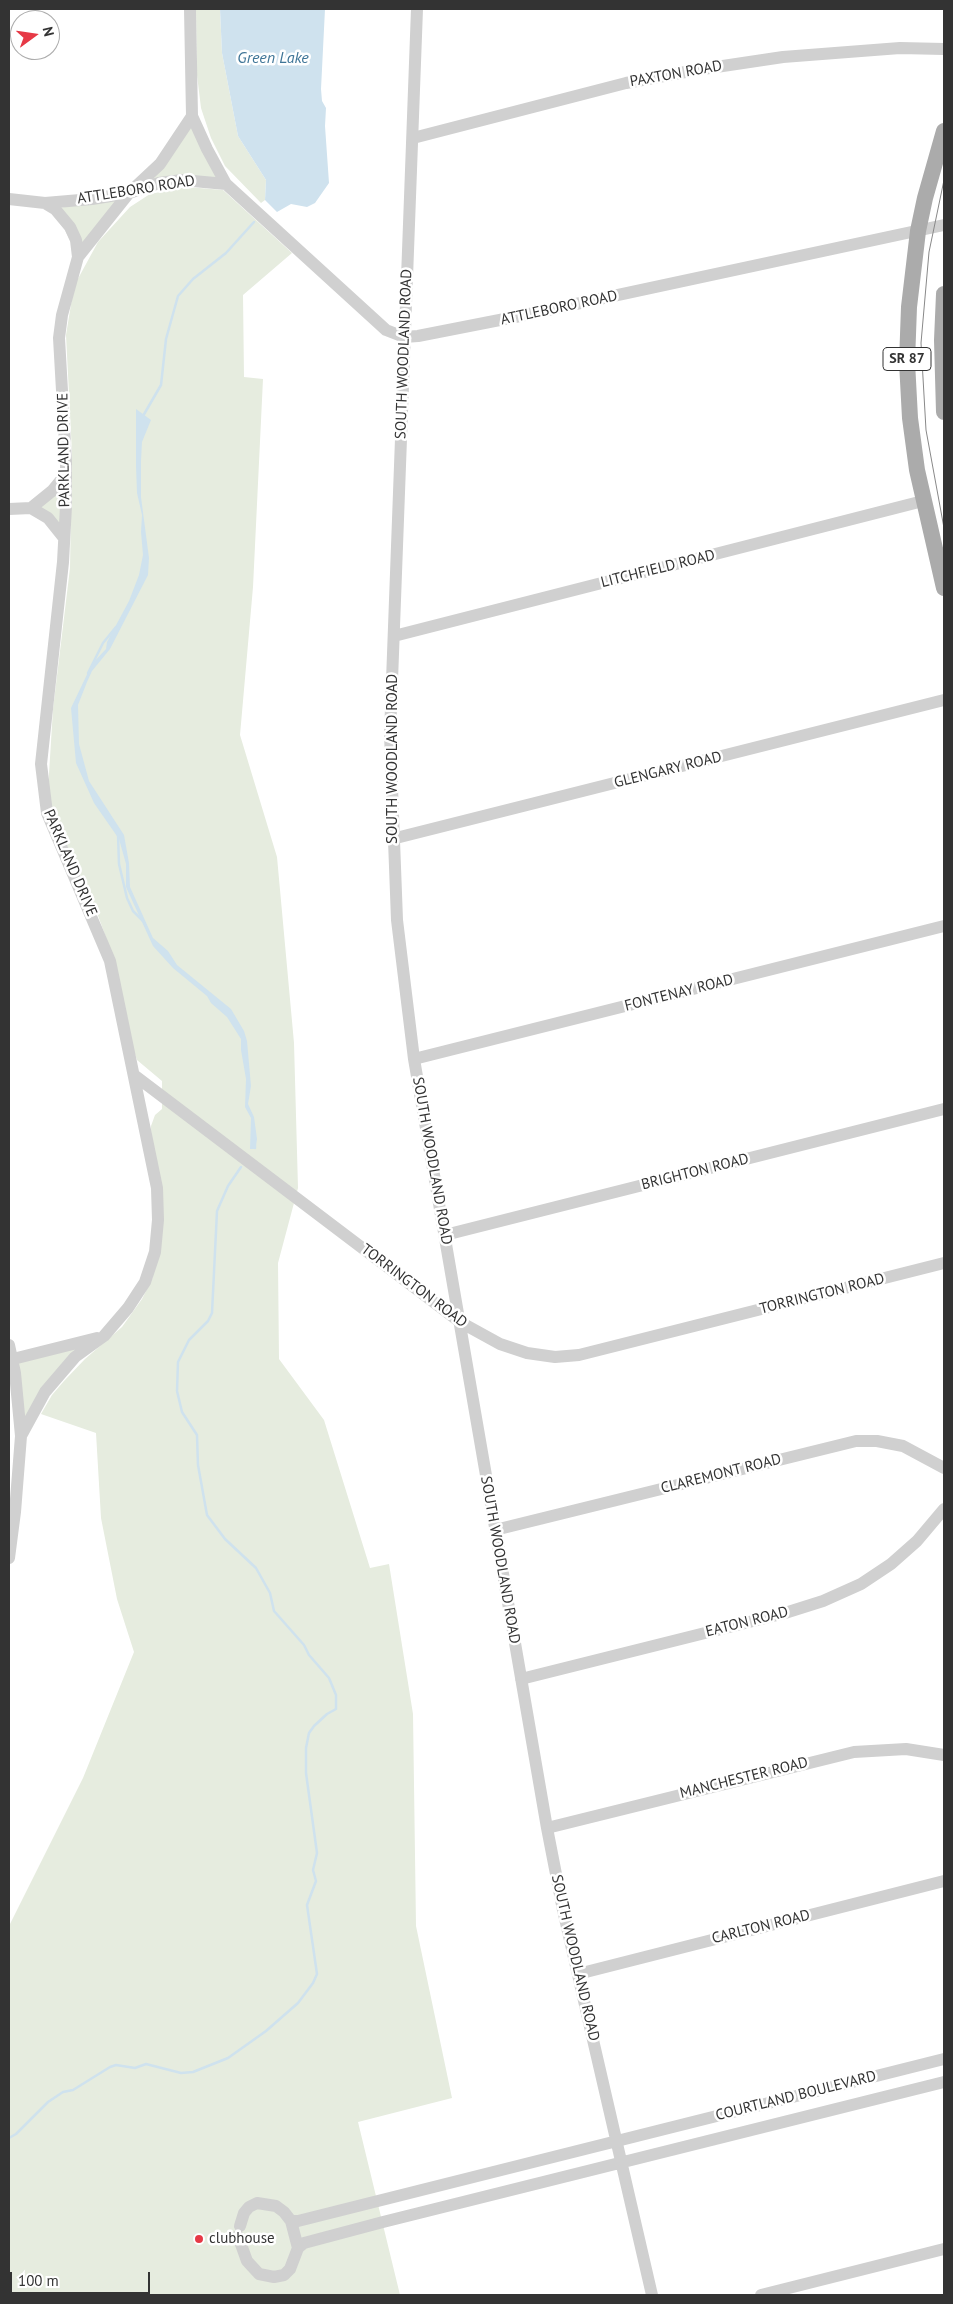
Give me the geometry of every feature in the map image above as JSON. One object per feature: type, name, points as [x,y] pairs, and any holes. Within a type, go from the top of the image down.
[{"type":"main road","name":"SR 87","points":[[944,131],[925,198],[918,231],[909,308],[907,362],[912,436],[923,501],[944,588]]},
{"type":"main road","name":"SR 87","points":[[944,294],[942,354],[944,412]]},
{"type":"street","points":[[190,9],[192,116],[226,184],[386,330],[404,337]]},
{"type":"street","name":"SOUTH WOODLAND ROAD","points":[[417,9],[390,734],[392,839],[398,929],[414,1059],[547,1828],[620,2163],[652,2295]]},
{"type":"street","name":"PAXTON ROAD","points":[[413,138],[626,83],[696,70],[783,57],[900,48],[944,49]]},
{"type":"street","name":"PARKLAND DRIVE","points":[[9,1558],[21,1436],[45,1392],[75,1357],[104,1336],[128,1308],[145,1282],[155,1252],[158,1220],[157,1188],[110,961],[88,906],[52,828],[43,792],[42,755],[64,538],[66,474],[60,338],[66,294],[78,257],[129,194],[160,164],[192,116]]},
{"type":"street","name":"ATTLEBORO ROAD","points":[[9,199],[45,202],[129,194],[159,184],[182,180],[226,184]]},
{"type":"street","name":"ATTLEBORO ROAD","points":[[45,202],[70,227],[76,240],[78,257]]},
{"type":"street","name":"ATTLEBORO ROAD","points":[[404,337],[418,336],[520,316],[944,225]]},
{"type":"street","points":[[31,508],[52,491],[66,474]]},
{"type":"street","name":"LITCHFIELD ROAD","points":[[394,636],[923,501]]},
{"type":"street","points":[[9,509],[31,508],[48,518],[64,538]]},
{"type":"street","name":"GLENGARY ROAD","points":[[392,839],[944,700]]},
{"type":"street","name":"FONTENAY ROAD","points":[[414,1059],[944,926]]},
{"type":"street","name":"TORRINGTON ROAD","points":[[134,1075],[460,1322],[513,1349],[540,1355],[567,1356],[944,1263]]},
{"type":"street","name":"BRIGHTON ROAD","points":[[445,1235],[944,1109]]},
{"type":"street","points":[[10,1360],[104,1336]]},
{"type":"street","points":[[9,1345],[21,1436]]},
{"type":"street","name":"CLAREMONT ROAD","points":[[495,1530],[856,1441],[877,1441],[903,1446],[944,1468]]},
{"type":"street","name":"EATON ROAD","points":[[521,1679],[785,1613],[823,1601],[861,1584],[891,1564],[917,1542],[944,1509]]},
{"type":"street","name":"MANCHESTER ROAD","points":[[547,1828],[854,1752],[906,1749],[944,1755]]},
{"type":"street","name":"CARLTON ROAD","points":[[578,1974],[944,1881]]},
{"type":"street","name":"COURTLAND BOULEVARD","points":[[291,2221],[298,2221],[385,2200],[944,2059]]},
{"type":"street","points":[[913,2067],[918,2088]]},
{"type":"street","name":"COURTLAND BOULEVARD","points":[[298,2248],[304,2243],[944,2082]]},
{"type":"street","points":[[649,2134],[654,2154]]},
{"type":"street","points":[[385,2200],[390,2221]]},
{"type":"street","points":[[257,2203],[276,2206],[291,2221],[298,2248],[290,2269],[284,2275],[268,2277],[259,2274],[247,2261],[239,2231],[244,2213],[248,2207],[257,2203]]},
{"type":"street","points":[[761,2295],[944,2249]]},
{"type":"shaded area","points":[[196,9],[220,9],[222,53],[238,136],[266,180],[265,200],[261,203],[225,166],[211,138],[201,108],[197,75]]},
{"type":"shaded area","points":[[192,116],[226,184],[202,180],[129,193]]},
{"type":"shaded area","points":[[187,187],[223,190],[292,253],[243,295],[244,377],[263,379],[253,587],[240,735],[277,857],[294,1043],[298,1188],[278,1263],[279,1359],[324,1420],[370,1568],[389,1564],[413,1714],[416,1926],[452,2098],[358,2122],[400,2295],[9,2295],[9,1926],[83,1778],[134,1652],[117,1599],[101,1518],[96,1433],[41,1414],[52,1395],[64,1381],[85,1359],[122,1327],[142,1299],[153,1277],[151,1126],[155,1115],[162,1109],[162,1081],[137,1060],[115,962],[97,913],[54,816],[48,790],[53,709],[70,568],[72,453],[66,335],[74,286],[98,242],[130,207],[150,194]]},
{"type":"shaded area","points":[[129,193],[78,257],[55,209]]},
{"type":"shaded area","points":[[60,482],[64,538],[31,508]]},
{"type":"shaded area","points":[[104,1336],[75,1357],[21,1436],[12,1360]]},
{"type":"water","name":"Green Lake","points":[[220,9],[325,9],[321,89],[322,101],[326,108],[325,126],[329,183],[315,203],[307,207],[291,204],[277,212],[265,200],[266,180],[238,136],[222,53]]},
{"type":"water","points":[[136,409],[151,420],[142,442],[141,461],[141,497],[149,558],[148,575],[110,649],[92,671],[87,682],[78,705],[79,744],[89,781],[124,835],[129,863],[130,887],[153,938],[168,951],[177,965],[231,1009],[244,1031],[247,1041],[251,1086],[248,1104],[254,1117],[257,1139],[255,1149],[250,1149],[251,1118],[245,1107],[246,1079],[241,1039],[227,1017],[211,1003],[207,996],[173,968],[153,946],[126,887],[126,864],[119,839],[94,803],[76,763],[71,708],[92,664],[106,649],[107,642],[129,601],[139,575],[143,555],[142,515],[137,493]]},
{"type":"waterway","points":[[143,416],[161,385],[166,339],[178,296],[193,279],[226,253],[254,222]]},
{"type":"waterway","points":[[88,673],[103,643],[116,627]]},
{"type":"waterway","points":[[118,835],[119,864],[127,898],[133,911],[143,921]]},
{"type":"waterway","points":[[255,1140],[255,1148]]},
{"type":"waterway","points":[[9,2138],[16,2134],[48,2102],[63,2092],[73,2090],[110,2067],[116,2065],[135,2068],[146,2064],[181,2073],[193,2072],[228,2058],[266,2031],[298,2003],[313,1983],[317,1974],[307,1905],[316,1881],[313,1870],[317,1853],[306,1773],[306,1748],[309,1733],[314,1726],[327,1714],[336,1709],[336,1695],[329,1678],[309,1655],[304,1645],[274,1611],[270,1593],[256,1568],[225,1539],[207,1515],[198,1465],[197,1435],[182,1412],[177,1391],[178,1362],[189,1340],[208,1321],[212,1313],[217,1211],[228,1186],[241,1167]]},
{"type":"tram line","points":[[944,180],[929,252],[921,343],[926,430],[944,528]]},
{"type":"place","name":"clubhouse","points":[[199,2239]]}]
